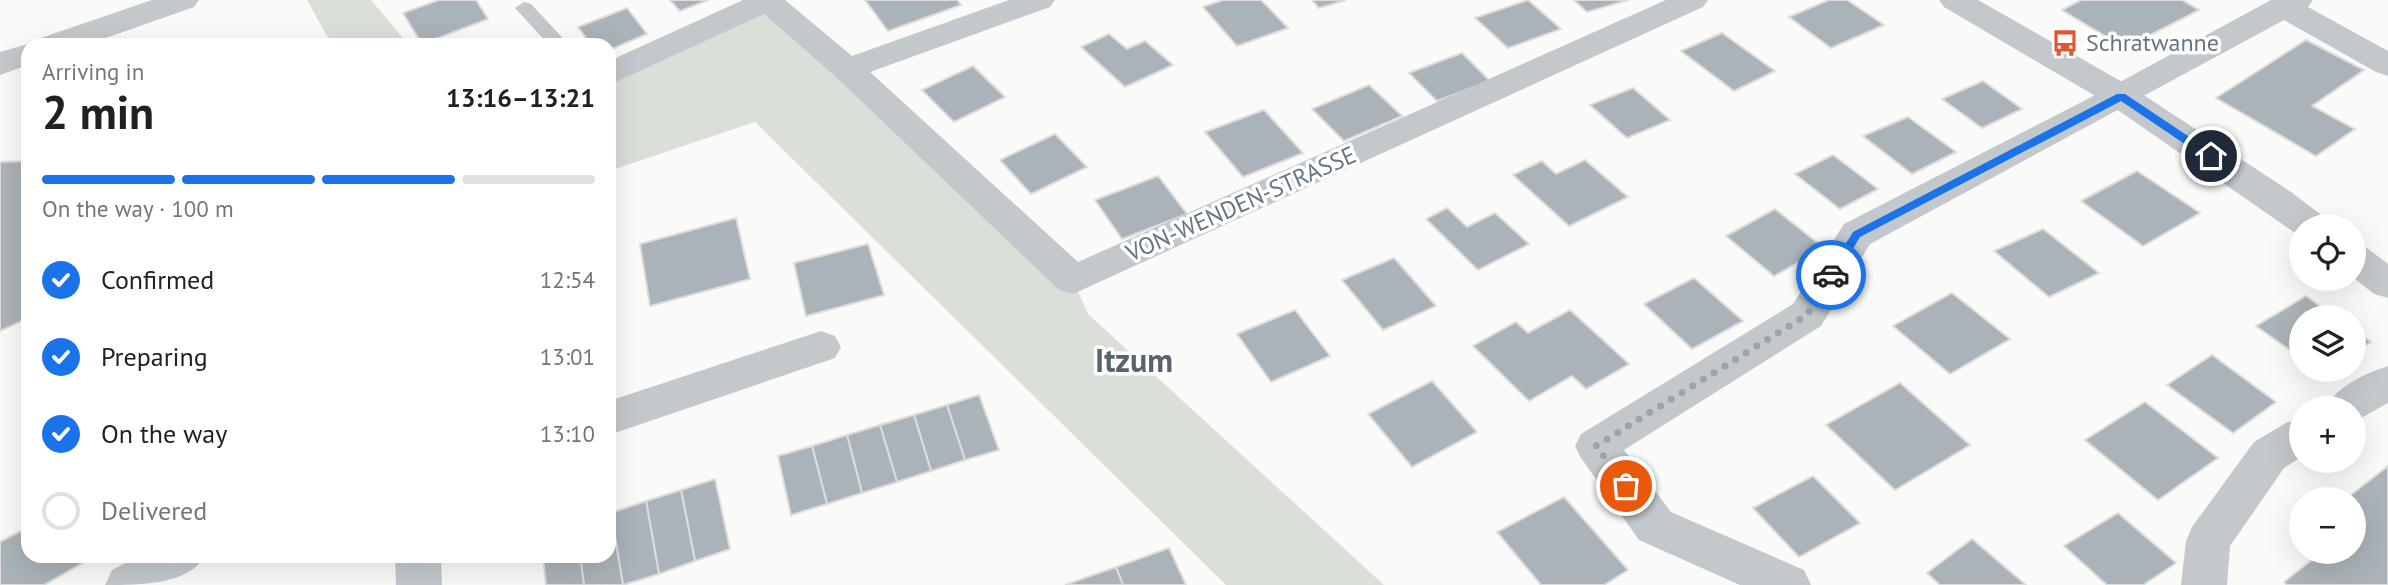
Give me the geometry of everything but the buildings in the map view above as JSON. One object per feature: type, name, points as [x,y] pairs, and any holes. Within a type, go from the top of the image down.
[{"type":"street","points":[[72,38],[183,0]]},
{"type":"street","points":[[847,69],[1038,0]]},
{"type":"street","name":"VON-WENDEN-STRASSE","points":[[616,71],[767,1],[847,69],[1073,280],[1692,0]]},
{"type":"street","points":[[1955,0],[2121,96],[2295,214]]},
{"type":"street","points":[[1788,585],[1655,526],[1596,446],[1807,315],[1857,234],[2121,96],[2290,3],[2388,65]]},
{"type":"street","points":[[0,64],[21,56]]},
{"type":"street","points":[[2366,267],[2388,284]]},
{"type":"street","points":[[616,416],[821,347]]},
{"type":"street","points":[[2365,396],[2388,382]]},
{"type":"street","points":[[2204,585],[2208,541],[2269,455],[2289,442]]},
{"type":"street","points":[[128,585],[170,563]]},
{"type":"street","points":[[418,563],[419,585]]},
{"type":"lane","points":[[524,8],[553,38]]},
{"type":"shaded area","points":[[307,0],[371,0],[403,38],[328,38]]},
{"type":"shaded area","points":[[767,1],[1073,280],[1088,314],[1384,585],[1226,585],[755,122],[616,169],[616,71]]},
{"type":"way so far","points":[[1626,486],[1596,446],[1807,315],[1831,275]]},
{"type":"place","name":"Schratwanne","points":[[2065,43]]},
{"type":"district","name":"Itzum","points":[[1134,361]]},
{"type":"route","points":[[1831,275],[1857,234],[2121,96],[2211,156]]}]
